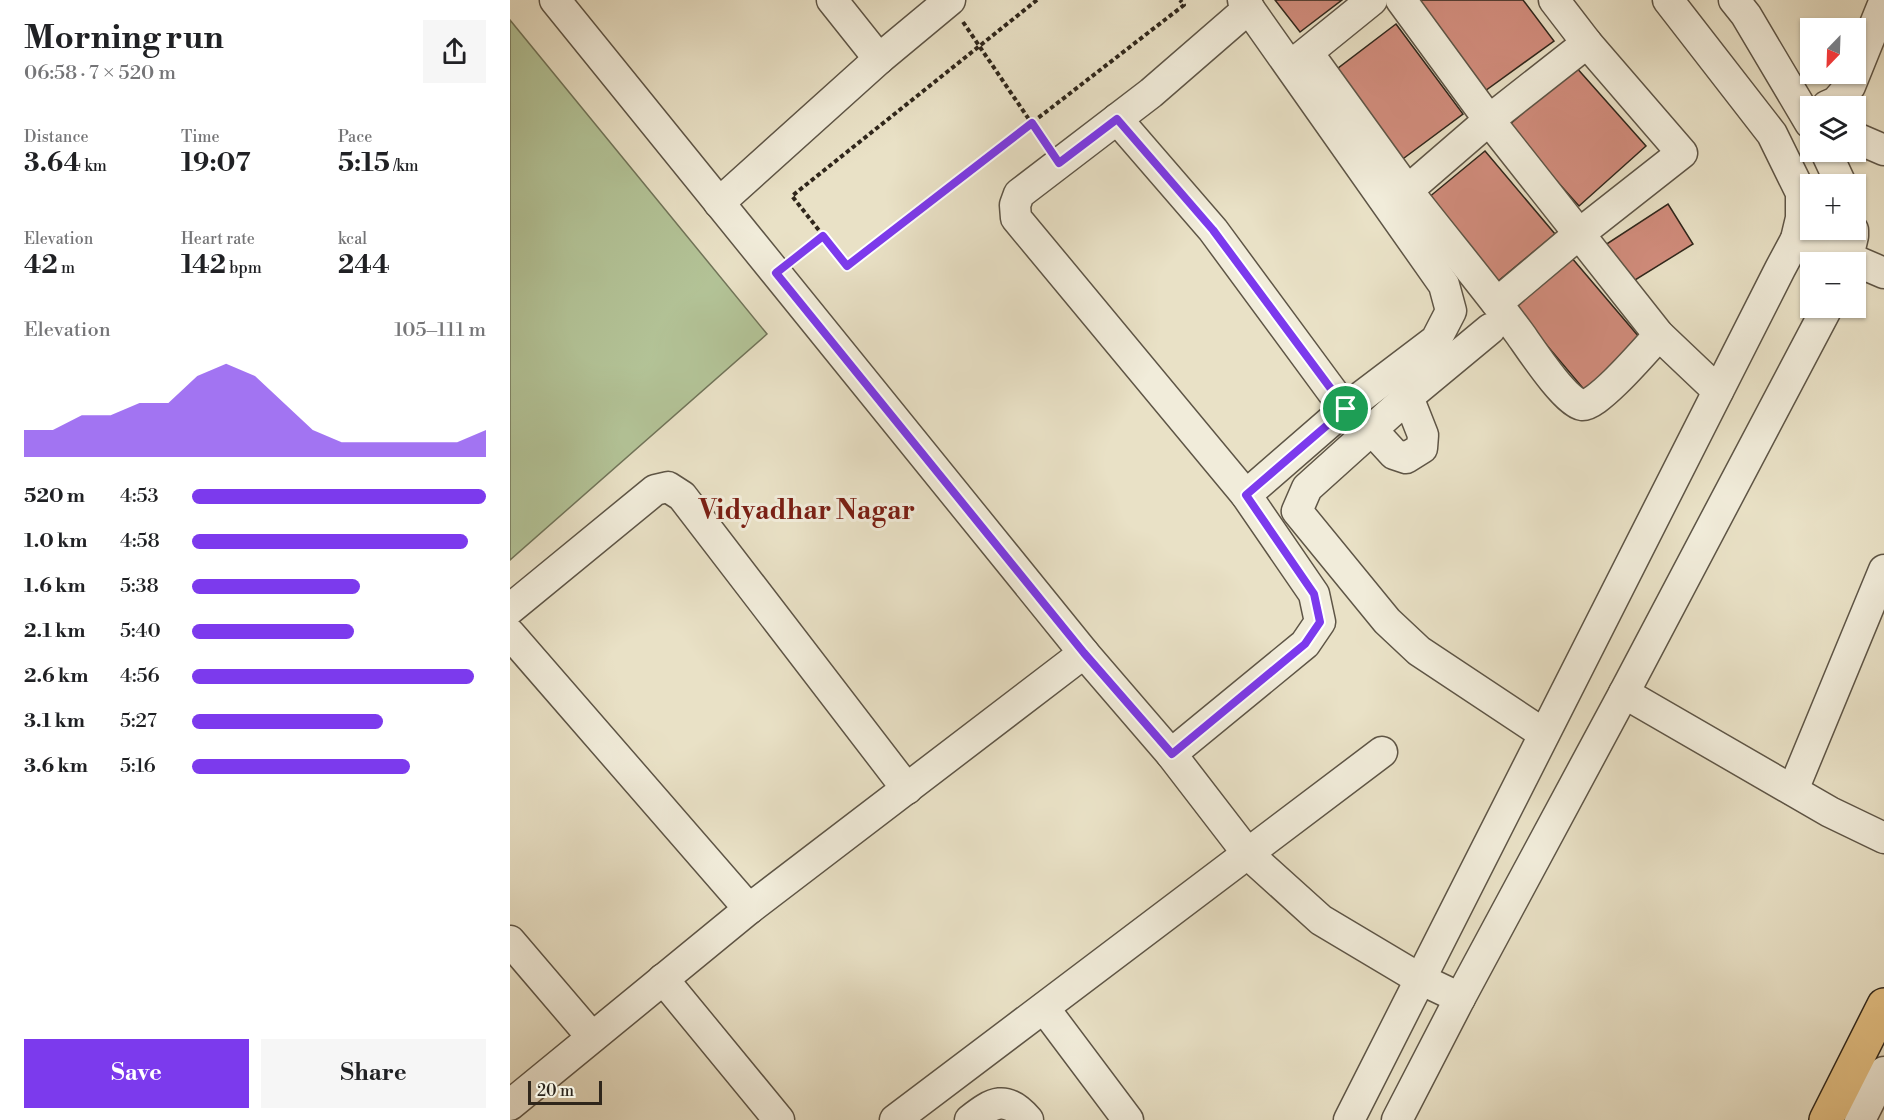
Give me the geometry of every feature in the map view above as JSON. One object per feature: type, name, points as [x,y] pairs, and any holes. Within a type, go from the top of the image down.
[{"type":"main road","points":[[1826,1120],[1884,1005]]},
{"type":"street","points":[[555,0],[1084,653],[1172,754],[1248,854],[1321,920],[1420,979],[1460,998]]},
{"type":"street","points":[[832,0],[879,59]]},
{"type":"street","points":[[1299,59],[1372,0]]},
{"type":"street","points":[[1401,0],[1489,120],[1659,336],[1718,391]]},
{"type":"street","points":[[1544,734],[1419,651],[1387,621],[1297,511],[1307,488],[1408,397],[1579,234],[1682,153],[1587,43],[1554,0]]},
{"type":"street","points":[[1349,1120],[1796,239],[1801,218],[1800,193],[1772,134],[1668,0]]},
{"type":"street","points":[[1734,0],[1800,96]]},
{"type":"street","points":[[719,203],[879,59],[949,1]]},
{"type":"street","points":[[1842,96],[1851,86],[1884,2]]},
{"type":"street","points":[[1172,754],[1305,644],[1320,622],[1314,594],[1246,495],[1016,218],[1015,205],[1019,194],[1151,93],[1246,4],[1299,59],[1408,190],[1493,316],[1570,399],[1581,405],[1590,404],[1604,393],[1659,336]]},
{"type":"street","points":[[1408,190],[1489,120],[1587,43]]},
{"type":"street","points":[[1246,495],[1346,409],[1436,340],[1451,311],[1444,285],[1299,59]]},
{"type":"street","points":[[1117,119],[1213,230],[1346,409]]},
{"type":"street","points":[[1772,134],[1800,122]]},
{"type":"street","points":[[1866,142],[1884,150]]},
{"type":"street","points":[[1796,239],[1850,250],[1884,273]]},
{"type":"street","points":[[1397,1120],[1822,318]]},
{"type":"street","points":[[1372,430],[1394,454],[1406,458],[1422,448],[1423,435],[1408,397]]},
{"type":"street","points":[[510,609],[655,490],[668,487],[682,496],[907,789]]},
{"type":"street","points":[[1792,790],[1884,570]]},
{"type":"street","points":[[510,634],[749,909]]},
{"type":"street","points":[[510,1105],[749,909],[1084,653]]},
{"type":"street","points":[[1624,693],[1830,812],[1884,838]]},
{"type":"street","points":[[895,1120],[1383,753]]},
{"type":"street","points":[[510,941],[592,1037]]},
{"type":"street","points":[[663,979],[779,1120]]},
{"type":"street","points":[[1044,1008],[1128,1120]]},
{"type":"street","points":[[1860,1120],[1884,1072]]},
{"type":"street","points":[[970,1120],[989,1106],[1006,1103],[1020,1111],[1028,1120]]},
{"type":"path","points":[[1037,0],[792,196],[847,266],[1184,5],[1180,0]]},
{"type":"path","points":[[949,1],[1059,163]]},
{"type":"path","points":[[776,273],[823,236]]},
{"type":"green space","points":[[510,20],[767,334],[510,560]]},
{"type":"building","points":[[1275,0],[1342,0],[1300,32]]},
{"type":"building","points":[[1420,0],[1523,0],[1554,41],[1478,96],[1412,6]]},
{"type":"building","points":[[1396,24],[1463,114],[1400,161],[1333,72]]},
{"type":"building","points":[[1575,66],[1646,146],[1579,206],[1508,126]]},
{"type":"building","points":[[1485,151],[1555,234],[1497,282],[1428,198]]},
{"type":"building","points":[[1668,204],[1693,244],[1627,285],[1602,247]]},
{"type":"building","points":[[1571,257],[1645,344],[1587,393],[1513,305]]},
{"type":"district","name":"Vidyadhar Nagar","points":[[807,510]]},
{"type":"route","points":[[1117,119],[1213,230],[1346,409],[1246,495],[1314,594],[1320,622],[1305,644],[1172,754],[1084,653],[776,273],[823,236],[847,266],[1032,123],[1059,163],[1117,119]]}]
